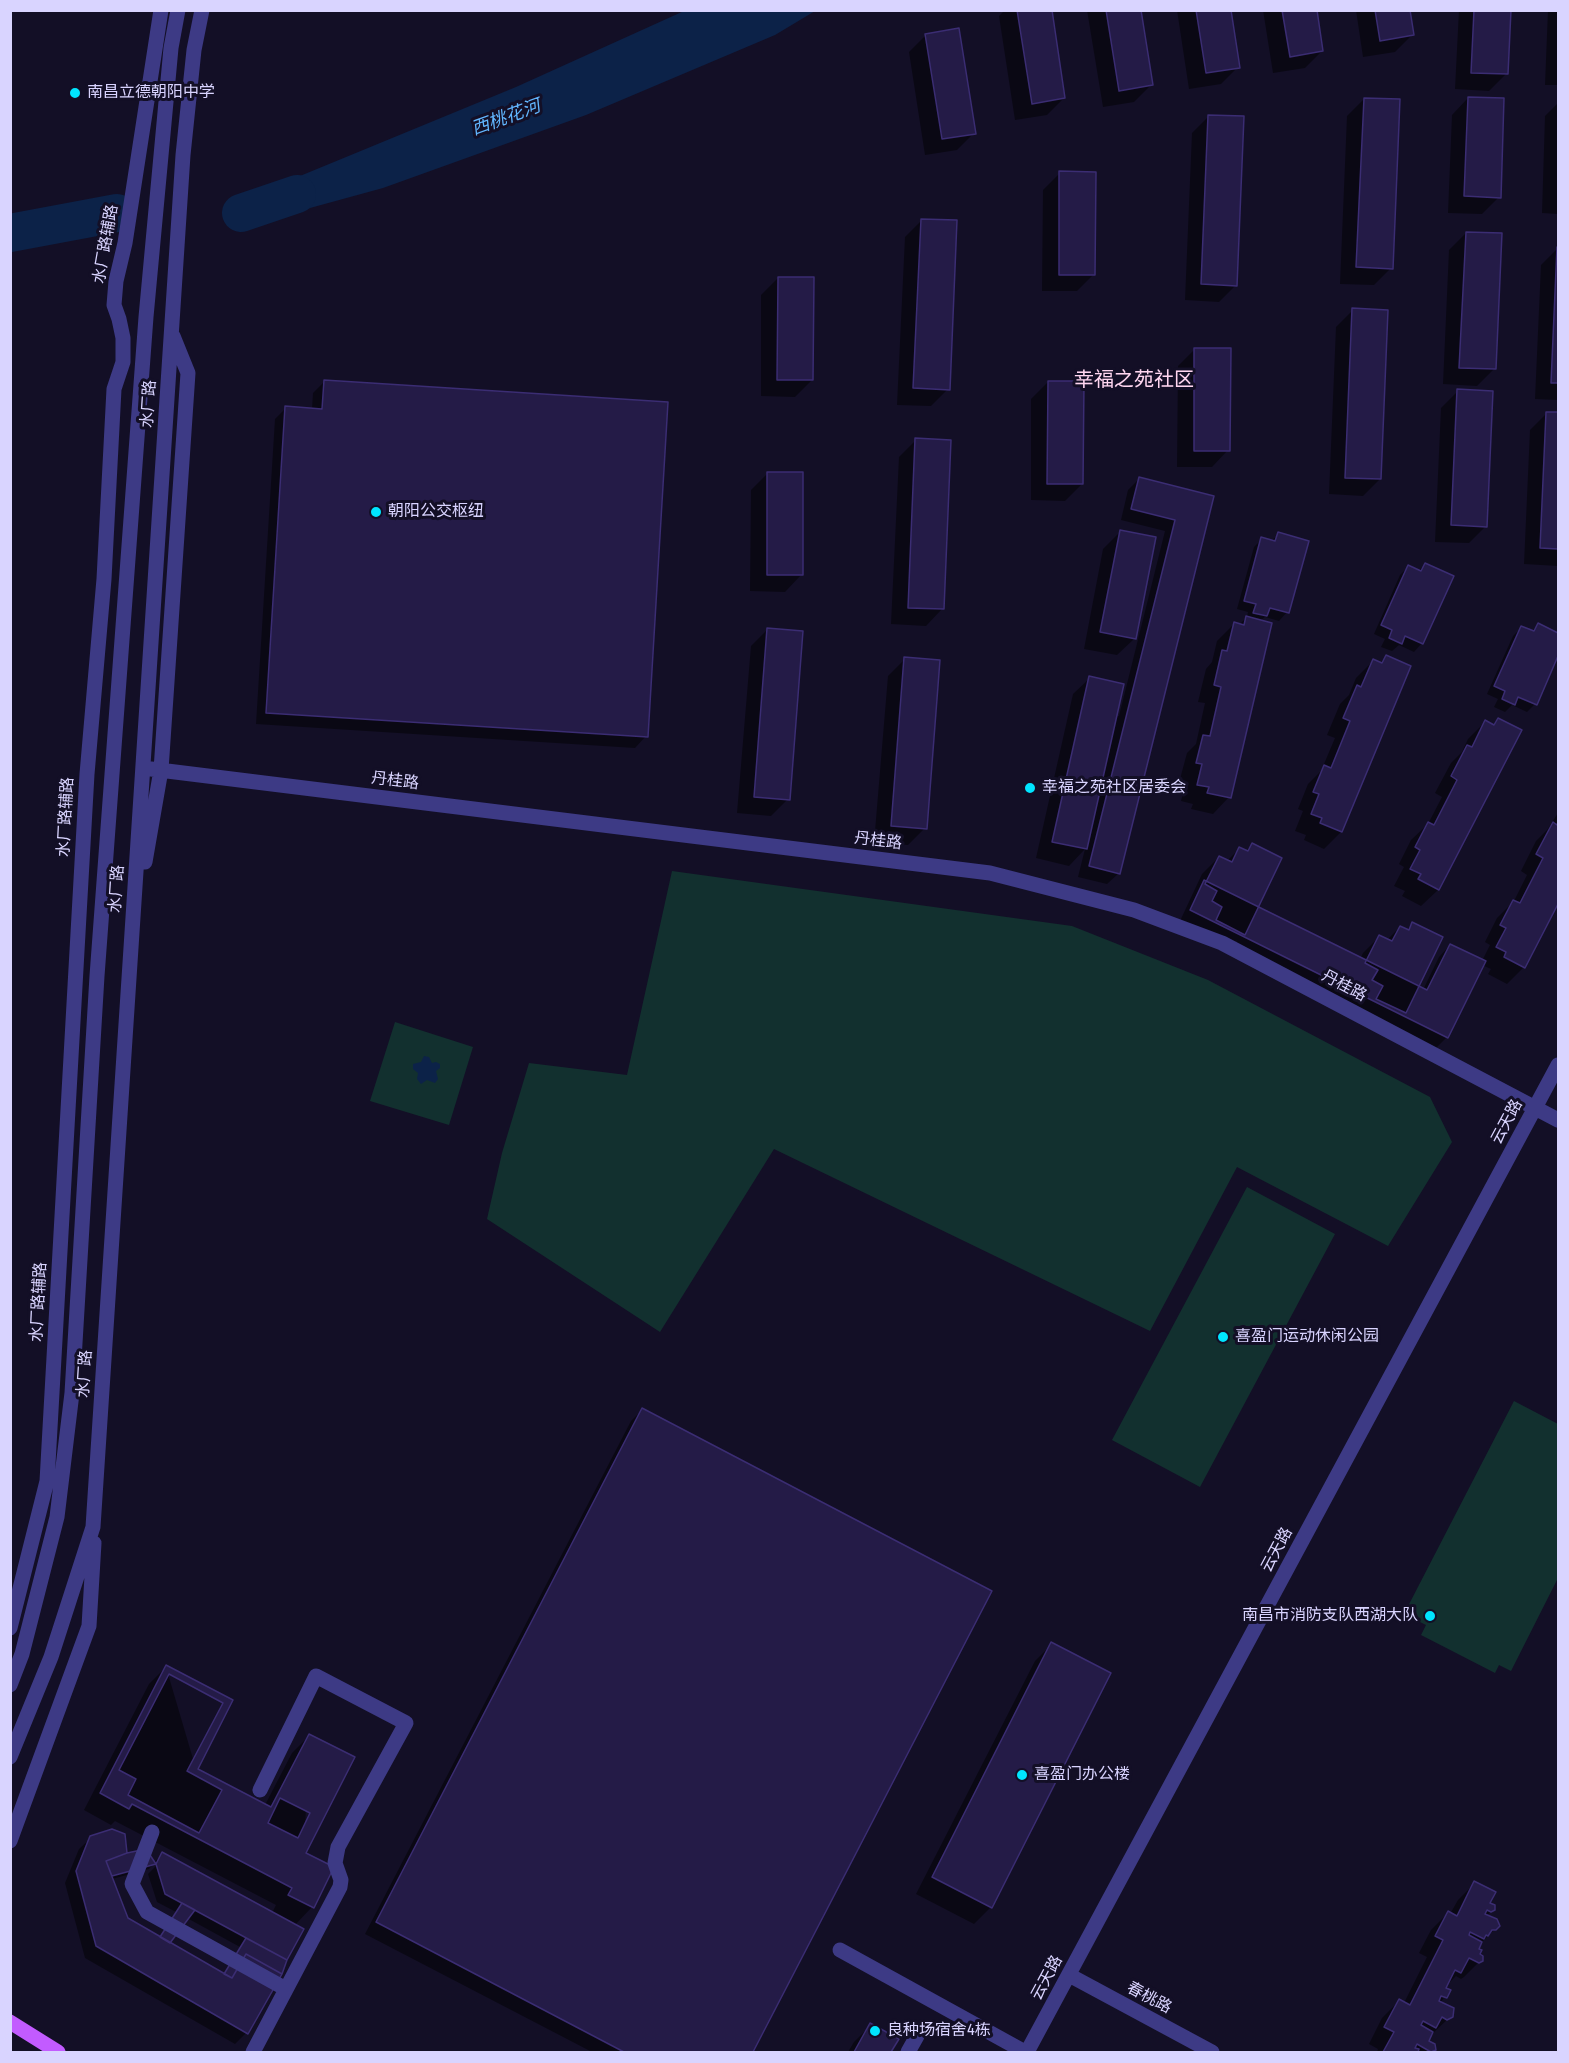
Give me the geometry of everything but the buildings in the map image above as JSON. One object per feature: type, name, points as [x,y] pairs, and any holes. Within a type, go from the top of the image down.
[{"type":"main road","points":[[10,2022],[58,2052]]},
{"type":"street","name":"水厂路辅路","points":[[10,1628],[47,1480],[87,774],[104,579],[114,389],[123,362],[123,338],[114,305],[116,281],[125,243],[161,10]]},
{"type":"street","name":"水厂路","points":[[10,1685],[22,1654],[57,1517],[72,1393],[97,976],[146,317],[171,48],[178,10]]},
{"type":"street","name":"水厂路","points":[[10,1757],[51,1657],[93,1527],[183,155],[194,50],[202,10]]},
{"type":"street","points":[[131,945],[161,770],[188,373],[171,331]]},
{"type":"street","name":"丹桂路","points":[[143,768],[990,873],[1134,910],[1222,943],[1558,1120]]},
{"type":"street","name":"云天路","points":[[1026,2052],[1558,1065]]},
{"type":"street","points":[[10,1841],[89,1626],[123,1070]]},
{"type":"street","points":[[253,2052],[340,1887],[335,1863],[338,1847],[406,1723],[316,1676],[260,1790]]},
{"type":"street","points":[[152,1832],[132,1884],[147,1912],[286,1989]]},
{"type":"street","points":[[840,1950],[1026,2052]]},
{"type":"street","name":"春桃路","points":[[1069,1975],[1212,2052]]},
{"type":"street","points":[[908,2052],[917,2036]]},
{"type":"green space","points":[[672,871],[1072,926],[1208,980],[1430,1097],[1452,1142],[1388,1246],[1237,1167],[1150,1331],[774,1149],[660,1332],[487,1219],[502,1153],[529,1063],[627,1075]]},
{"type":"green space","points":[[395,1022],[473,1047],[449,1125],[370,1101]]},
{"type":"green space","name":"喜盈门运动休闲公园","points":[[1247,1187],[1335,1234],[1200,1487],[1112,1440]]},
{"type":"green space","points":[[1514,1401],[1558,1424],[1558,1578],[1511,1671],[1499,1665],[1495,1673],[1421,1635],[1426,1625],[1404,1614]]},
{"type":"water","points":[[684,11],[815,11],[775,35],[586,115],[383,188],[248,225],[249,197],[516,87]]},
{"type":"water","points":[[114,199],[113,229],[11,250],[11,215]]},
{"type":"water","points":[[424,1056],[429,1057],[432,1063],[440,1064],[440,1068],[436,1071],[438,1079],[435,1083],[427,1080],[421,1084],[417,1079],[418,1073],[413,1069],[413,1064],[421,1062]]},
{"type":"waterway","name":"西桃花河","points":[[241,213],[297,194]]},
{"type":"waterway","name":"西桃花河","points":[[10,233],[117,213]]},
{"type":"place","name":"南昌立德朝阳中学","points":[[75,93]]},
{"type":"place","name":"朝阳公交枢纽","points":[[376,512]]},
{"type":"place","name":"幸福之苑社区居委会","points":[[1030,788]]},
{"type":"place","name":"喜盈门运动休闲公园","points":[[1223,1337]]},
{"type":"place","name":"南昌市消防支队西湖大队","points":[[1430,1616]]},
{"type":"place","name":"喜盈门办公楼","points":[[1022,1775]]},
{"type":"place","name":"良种场宿舍4栋","points":[[875,2031]]},
{"type":"district","name":"幸福之苑社区","points":[[1134,380]]}]
